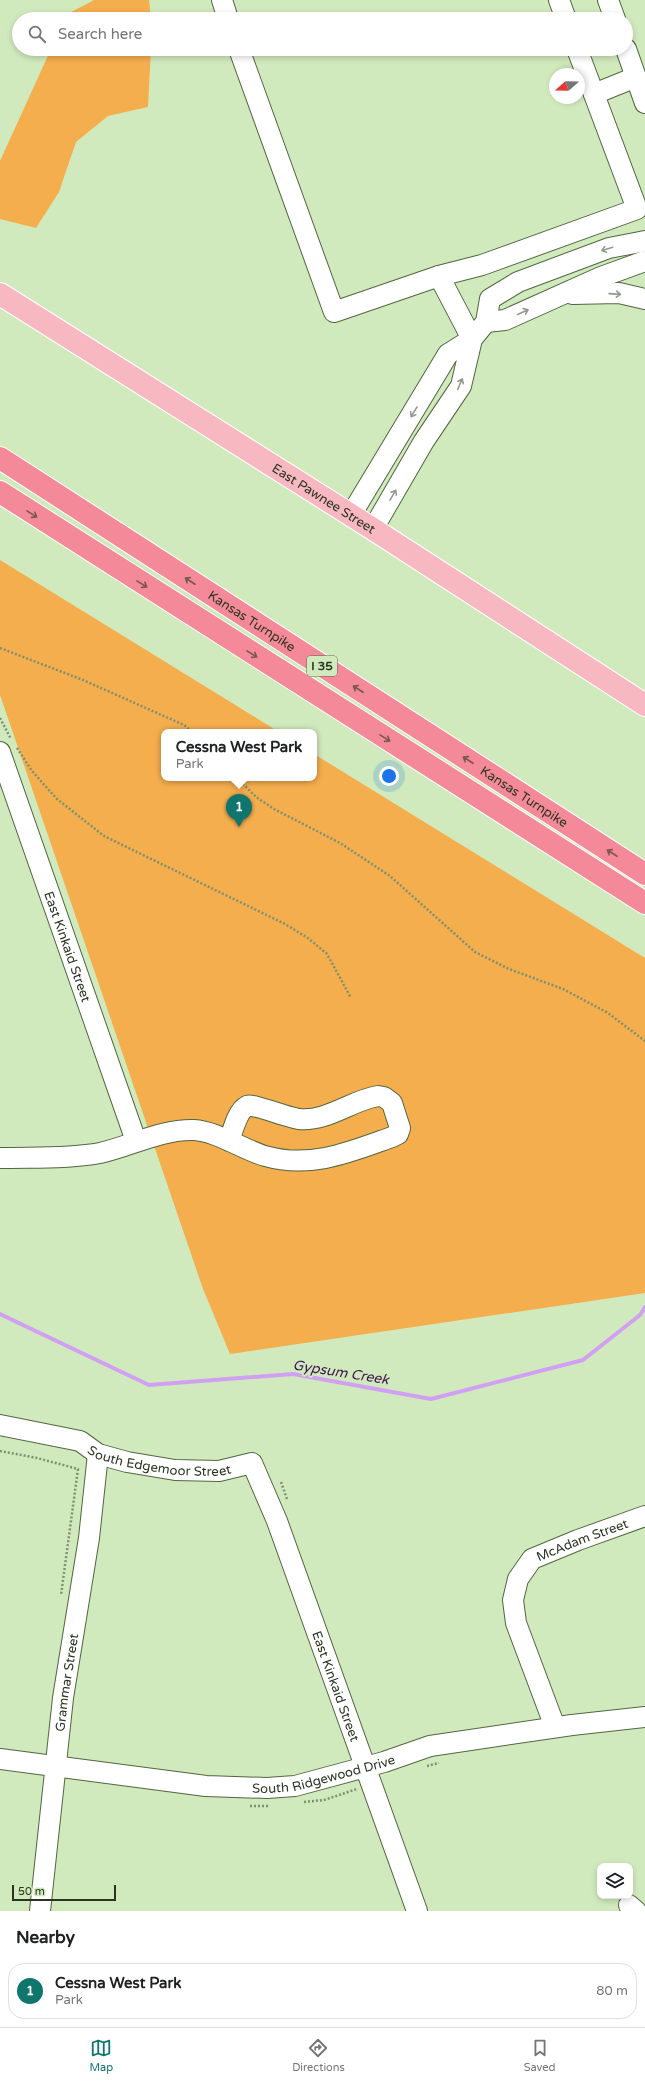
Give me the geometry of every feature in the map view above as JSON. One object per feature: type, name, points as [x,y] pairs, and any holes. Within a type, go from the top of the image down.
[{"type":"highway","name":"Kansas Turnpike","points":[[0,458],[645,874]]},
{"type":"highway","name":"Kansas Turnpike","points":[[0,492],[645,903]]},
{"type":"main road","name":"East Pawnee Street","points":[[0,294],[373,529],[645,705]]},
{"type":"street","points":[[222,0],[226,12]]},
{"type":"street","points":[[559,0],[563,12]]},
{"type":"street","points":[[608,0],[612,12]]},
{"type":"street","points":[[242,56],[334,312],[439,276],[482,265],[637,208],[580,56]]},
{"type":"street","points":[[628,56],[645,103]]},
{"type":"street","points":[[594,94],[636,77]]},
{"type":"street","points":[[351,515],[448,354],[472,339],[486,322],[490,299],[518,282],[609,248],[645,241]]},
{"type":"street","points":[[486,322],[505,320],[562,294],[645,261]]},
{"type":"street","points":[[373,529],[424,440],[461,386],[472,339],[439,276]]},
{"type":"street","points":[[562,294],[619,293],[645,300]]},
{"type":"street","name":"East Kinkaid Street","points":[[10,746],[136,1142]]},
{"type":"street","points":[[0,1158],[42,1158],[100,1153],[173,1132],[195,1130],[229,1141],[266,1156],[304,1162],[334,1157],[392,1137],[398,1134],[400,1128],[392,1103],[384,1097],[378,1096],[318,1117],[300,1119],[270,1112],[252,1104],[246,1106],[240,1112],[229,1141]]},
{"type":"street","name":"South Edgemoor Street","points":[[0,1425],[80,1441],[98,1454],[127,1462],[175,1470],[219,1472],[252,1463]]},
{"type":"street","name":"Grammar Street","points":[[40,1911],[63,1698],[89,1538],[98,1454]]},
{"type":"street","name":"East Kinkaid Street","points":[[252,1463],[278,1521],[417,1911]]},
{"type":"street","name":"McAdam Street","points":[[555,1727],[516,1623],[513,1600],[518,1579],[532,1559],[578,1540],[645,1516]]},
{"type":"street","name":"South Ridgewood Drive","points":[[0,1759],[56,1765],[206,1786],[266,1788],[295,1786],[365,1767],[430,1746],[555,1727],[645,1717]]},
{"type":"path","points":[[0,648],[83,680],[184,725],[189,729]]},
{"type":"path","points":[[0,718],[10,746],[57,799],[104,836],[285,924],[308,938],[327,954],[351,998]]},
{"type":"path","points":[[240,781],[256,796],[274,809],[340,843],[390,876],[475,952],[509,969],[563,989],[608,1013],[645,1041]]},
{"type":"path","points":[[0,1452],[37,1458],[78,1470],[60,1603]]},
{"type":"path","points":[[281,1482],[289,1504]]},
{"type":"path","points":[[426,1767],[441,1762]]},
{"type":"shaded area","points":[[94,0],[149,0],[150,12],[71,12]]},
{"type":"shaded area","points":[[48,56],[151,56],[148,107],[108,116],[76,142],[59,192],[36,228],[0,219],[0,161]]},
{"type":"shaded area","points":[[0,560],[274,729],[161,729],[161,781],[317,781],[317,756],[645,958],[645,1293],[230,1354],[203,1289],[0,695]]},
{"type":"waterway","name":"Gypsum Creek","points":[[0,1314],[149,1385],[293,1374],[431,1399],[583,1360],[640,1315],[645,1307]]},
{"type":"place","name":"Cessna West Park","points":[[239,827]]}]
